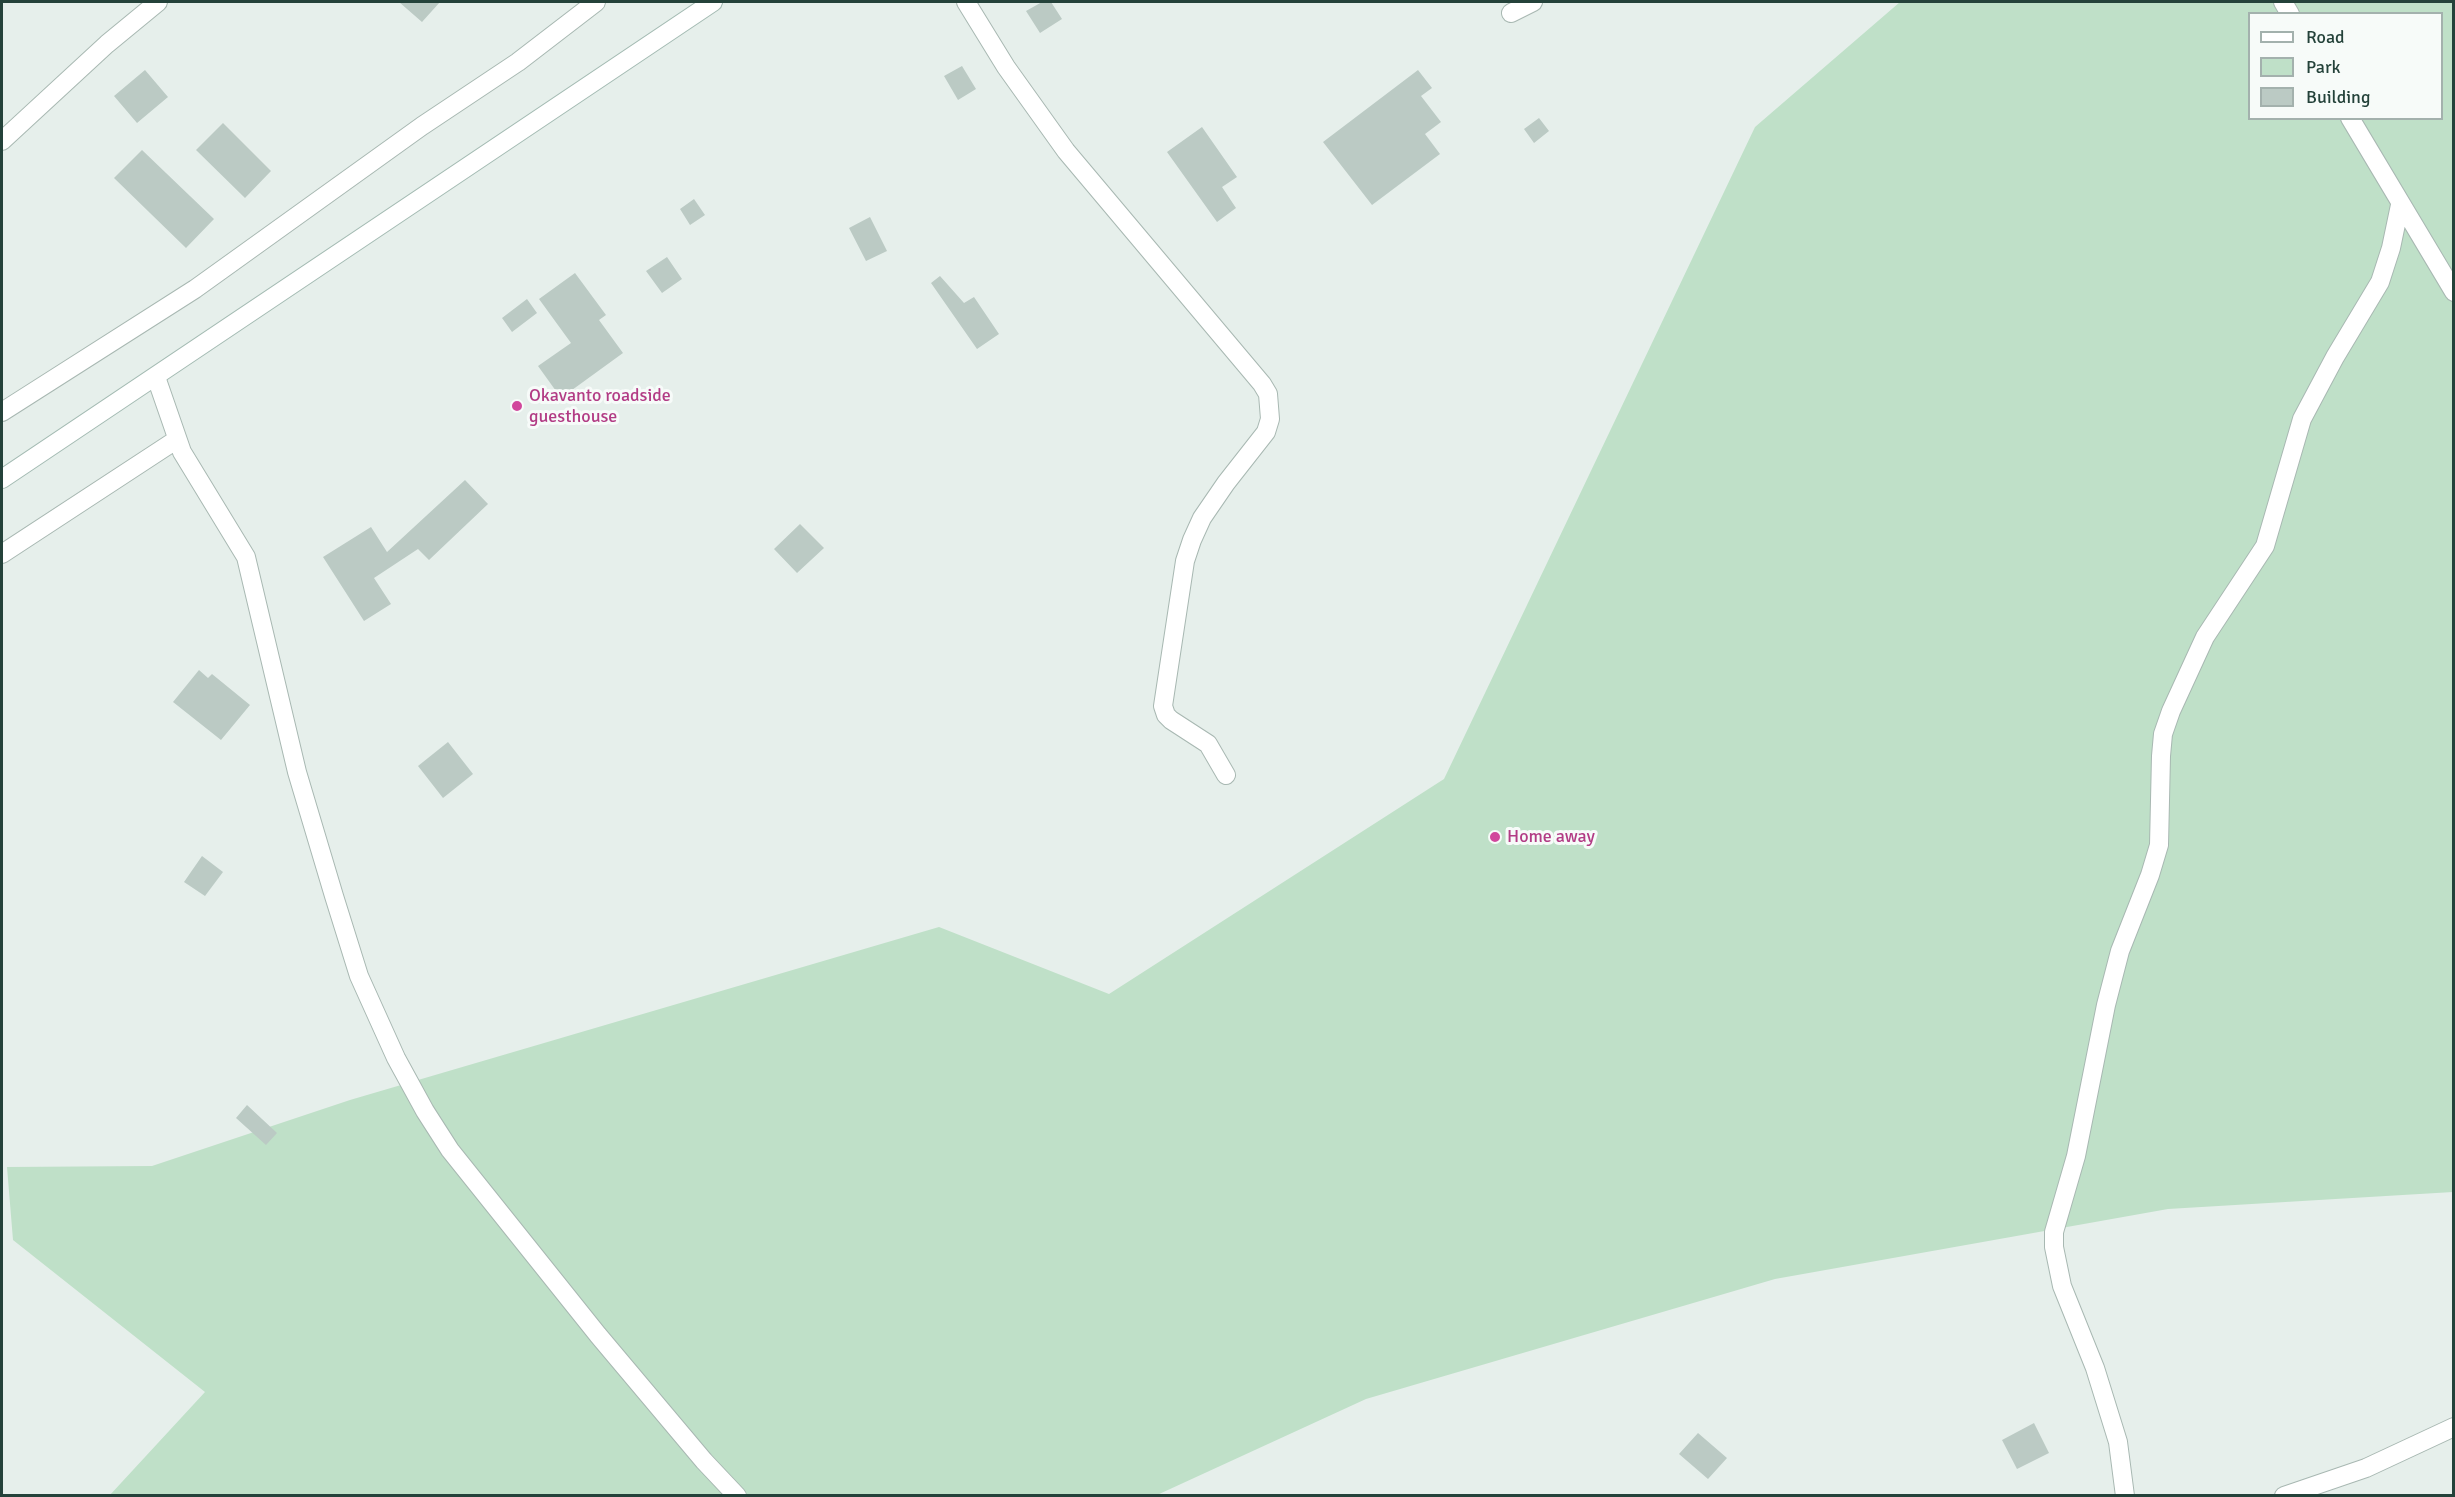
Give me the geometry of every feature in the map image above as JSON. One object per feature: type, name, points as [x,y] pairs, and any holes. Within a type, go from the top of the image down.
[{"type":"street","points":[[2,141],[107,44],[158,2]]},
{"type":"street","points":[[2,412],[195,289],[422,126],[518,62],[596,2]]},
{"type":"street","points":[[2,479],[713,2]]},
{"type":"street","points":[[966,2],[1006,67],[1066,151],[1240,357],[1268,394],[1270,419],[1266,432],[1202,518],[1185,561],[1163,710],[1166,715],[1209,744],[1226,775]]},
{"type":"street","points":[[1511,13],[1533,2]]},
{"type":"street","points":[[2351,120],[2454,292]]},
{"type":"street","points":[[2126,1496],[2118,1442],[2095,1368],[2062,1286],[2054,1247],[2054,1232],[2076,1156],[2106,1005],[2120,951],[2150,875],[2159,845],[2163,734],[2205,637],[2265,546],[2302,419],[2335,357],[2380,282],[2391,248],[2400,205]]},
{"type":"street","points":[[156,376],[176,440],[246,557],[297,772],[334,896],[358,976],[396,1058],[425,1112],[450,1150],[598,1335],[704,1461],[737,1496]]},
{"type":"street","points":[[2,554],[176,440]]},
{"type":"street","points":[[2284,1496],[2366,1468],[2454,1427]]},
{"type":"green space","points":[[1900,2],[2453,2],[2453,1192],[2168,1209],[1775,1279],[1366,1399],[1157,1495],[109,1496],[205,1392],[13,1240],[7,1167],[152,1166],[350,1100],[939,927],[1109,994],[1444,779],[1755,127]]},
{"type":"building","points":[[399,2],[440,2],[422,22]]},
{"type":"building","points":[[1042,2],[1051,2],[1062,19],[1040,33],[1026,11]]},
{"type":"building","points":[[962,66],[976,89],[958,100],[944,76]]},
{"type":"building","points":[[145,70],[168,97],[137,123],[114,96]]},
{"type":"building","points":[[1418,70],[1432,88],[1421,96],[1441,122],[1425,134],[1440,154],[1372,205],[1323,142]]},
{"type":"building","points":[[1539,118],[1549,131],[1534,143],[1524,129]]},
{"type":"building","points":[[223,123],[271,171],[245,198],[196,150]]},
{"type":"building","points":[[1202,127],[1237,177],[1222,187],[1236,208],[1217,222],[1167,152]]},
{"type":"building","points":[[142,150],[214,219],[186,248],[114,178]]},
{"type":"building","points":[[694,199],[705,215],[690,225],[680,209]]},
{"type":"building","points":[[870,217],[887,251],[866,261],[849,228]]},
{"type":"building","points":[[667,257],[682,279],[662,293],[646,271]]},
{"type":"building","points":[[575,273],[606,315],[599,320],[623,353],[561,398],[538,366],[571,343],[539,299]]},
{"type":"building","points":[[940,276],[964,303],[974,297],[999,334],[977,349],[931,283]]},
{"type":"building","points":[[527,299],[537,313],[512,332],[502,318]]},
{"type":"building","points":[[465,480],[488,504],[429,560],[418,549],[374,578],[391,604],[364,621],[323,557],[371,527],[387,552]]},
{"type":"building","points":[[800,524],[824,548],[797,573],[774,549]]},
{"type":"building","points":[[199,670],[208,678],[212,674],[250,705],[221,740],[173,702]]},
{"type":"building","points":[[448,742],[473,774],[443,798],[418,766]]},
{"type":"building","points":[[202,856],[223,872],[205,896],[184,882]]},
{"type":"building","points":[[247,1105],[277,1133],[266,1145],[236,1118]]},
{"type":"building","points":[[2034,1423],[2049,1453],[2017,1469],[2002,1440]]},
{"type":"building","points":[[1698,1433],[1727,1458],[1708,1479],[1679,1454]]},
{"type":"place","name":"Okavanto roadside guesthouse","points":[[517,406]]},
{"type":"place","name":"Home away","points":[[1495,837]]}]
